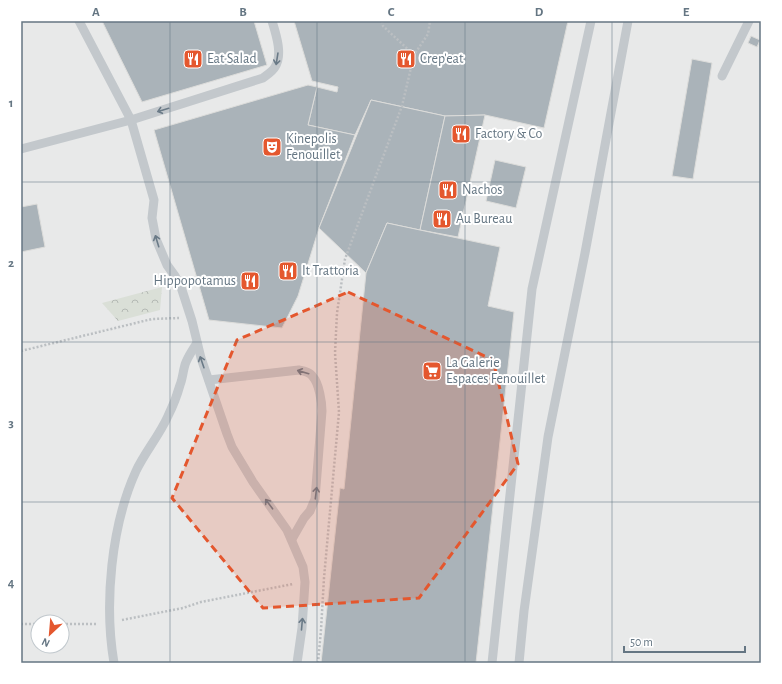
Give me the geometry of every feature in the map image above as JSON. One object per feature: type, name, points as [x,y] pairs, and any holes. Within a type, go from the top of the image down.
[{"type":"lane","points":[[80,21],[131,120],[154,200],[152,218],[156,239],[167,265],[175,276],[180,287],[192,321],[208,380],[232,447],[253,482],[287,530],[303,567],[305,582],[302,628],[297,663]]},
{"type":"lane","points":[[21,149],[131,120],[263,78],[275,68],[278,58],[278,40],[272,21]]},
{"type":"lane","points":[[492,663],[532,289],[591,21]]},
{"type":"lane","points":[[519,663],[524,611],[548,437],[584,260],[628,21]]},
{"type":"lane","points":[[722,76],[749,21]]},
{"type":"lane","points":[[114,663],[110,622],[110,598],[118,528],[126,496],[136,471],[168,416],[178,394],[186,362],[197,343]]},
{"type":"lane","points":[[208,380],[299,370],[308,372],[314,377],[322,403],[315,499],[310,511],[304,518],[292,539]]},
{"type":"path","points":[[382,21],[383,26],[414,55]]},
{"type":"path","points":[[318,663],[322,630],[324,578],[339,412],[335,353],[337,313],[346,259],[402,106],[414,55],[428,34],[430,21]]},
{"type":"path","points":[[21,351],[152,319],[177,317],[192,321]]},
{"type":"path","points":[[70,624],[95,624],[110,622],[183,608],[201,602],[324,578]]},
{"type":"highlighted area","points":[[348,292],[493,360],[518,464],[419,598],[263,608],[172,498],[237,340]]},
{"type":"shaded area","points":[[21,21],[761,21],[761,663],[21,663]]},
{"type":"green space","points":[[162,287],[160,310],[118,321],[102,303]]},
{"type":"building","points":[[102,21],[254,21],[267,65],[142,102]]},
{"type":"building","points":[[294,21],[568,21],[544,128],[485,115],[445,116],[371,100],[355,135],[308,125],[317,87],[337,92],[338,87],[312,81]]},
{"type":"building","points":[[751,36],[760,40],[757,47],[748,43]]},
{"type":"building","points":[[692,59],[712,63],[693,179],[672,176]]},
{"type":"building","points":[[308,85],[317,87],[308,125],[355,135],[319,228],[298,296],[282,328],[209,320],[154,130]]},
{"type":"building","points":[[371,100],[445,116],[420,230],[387,223],[366,273],[319,228]]},
{"type":"building","points":[[485,115],[458,237],[420,230],[445,116]]},
{"type":"building","points":[[495,160],[526,167],[516,208],[486,201]]},
{"type":"building","points":[[37,204],[45,247],[21,252],[21,207]]},
{"type":"building","points":[[387,223],[500,247],[488,306],[514,312],[476,663],[321,663],[340,488],[344,489],[366,273]]},
{"type":"place","name":"Eat Salad","points":[[193,59]]},
{"type":"place","name":"Crep'eat","points":[[406,59]]},
{"type":"place","name":"Factory & Co","points":[[461,134]]},
{"type":"place","name":"Kinepolis Fenouillet","points":[[272,147]]},
{"type":"place","name":"Nachos","points":[[448,190]]},
{"type":"place","name":"Au Bureau","points":[[442,219]]},
{"type":"place","name":"It Trattoria","points":[[288,271]]},
{"type":"place","name":"Hippopotamus","points":[[250,281]]},
{"type":"place","name":"La Galerie Espaces Fenouillet","points":[[432,371]]}]
